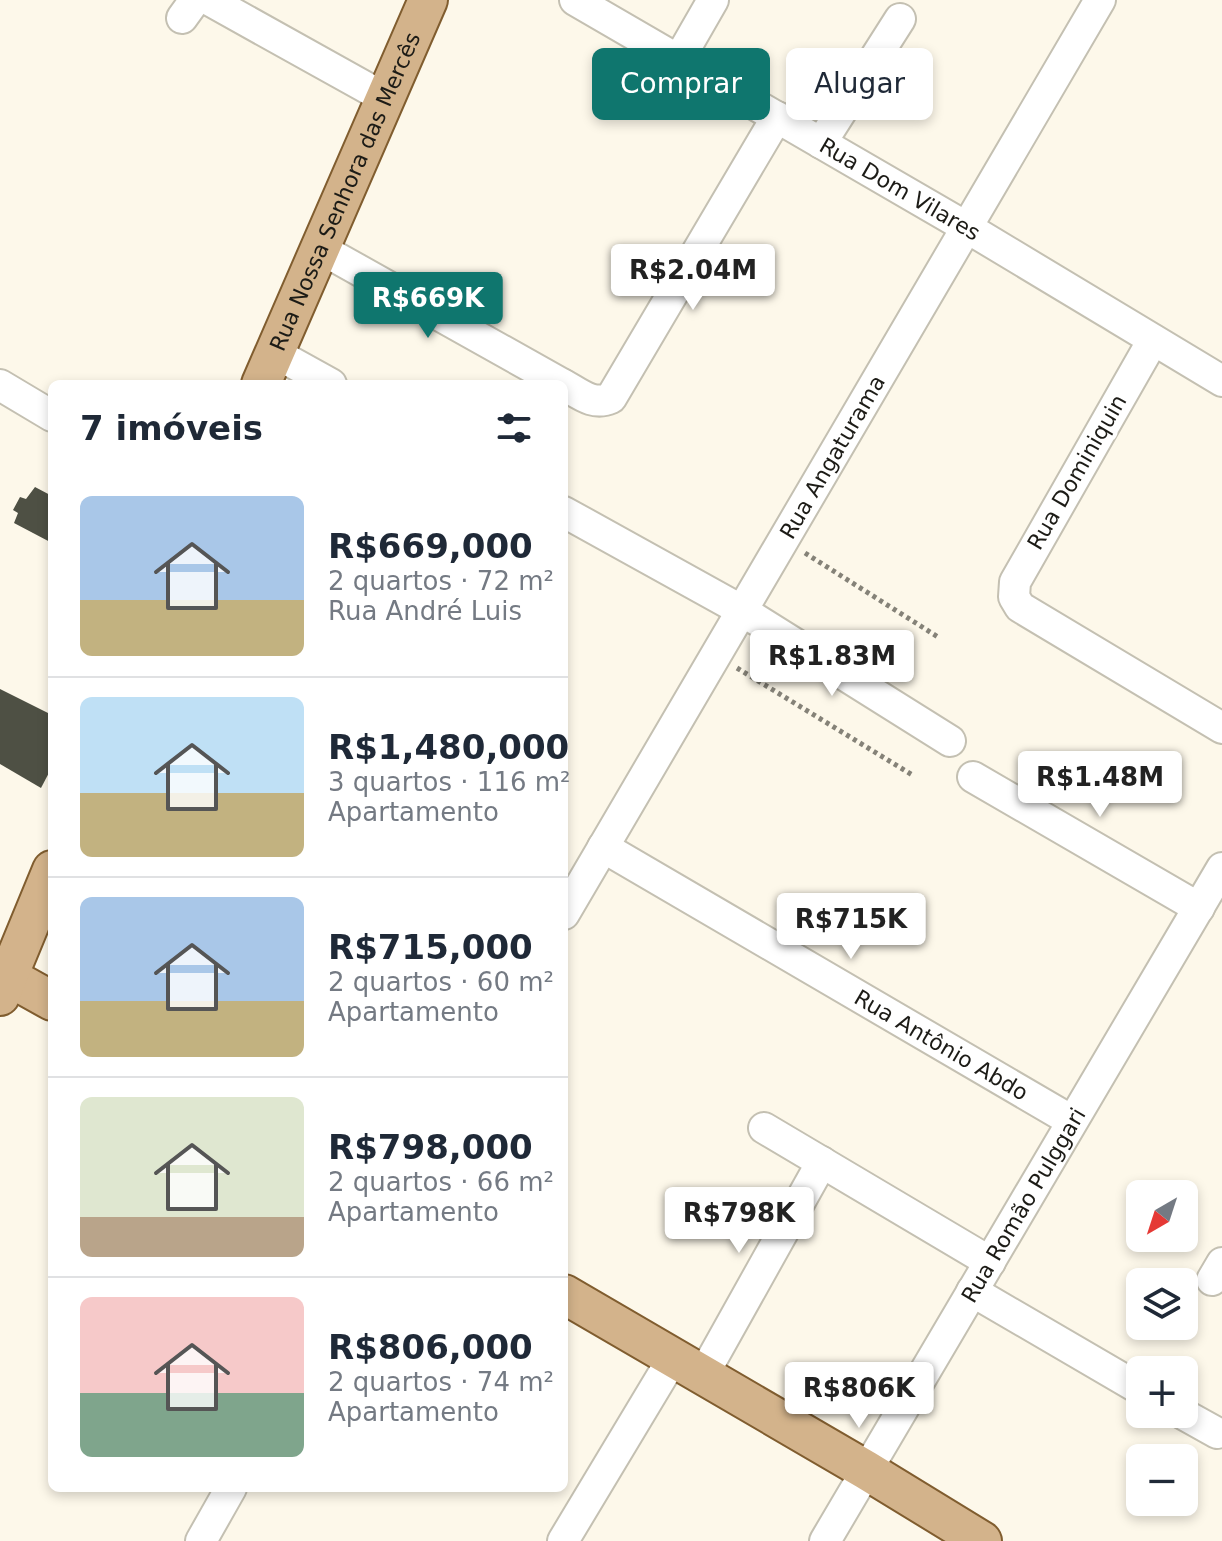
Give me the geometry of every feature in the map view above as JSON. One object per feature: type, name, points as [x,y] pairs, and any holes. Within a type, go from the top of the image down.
[{"type":"main road","name":"Rua Nossa Senhora das Mercês","points":[[268,369],[428,0]]},
{"type":"main road","points":[[48,879],[3,981],[48,999]]},
{"type":"main road","points":[[568,1296],[982,1541]]},
{"type":"street","points":[[209,0],[385,98]]},
{"type":"street","name":"Rua Dom Vilares","points":[[575,0],[656,48]]},
{"type":"street","points":[[685,48],[713,0]]},
{"type":"street","name":"Rua Angaturama","points":[[568,907],[1100,0]]},
{"type":"street","points":[[821,143],[900,19]]},
{"type":"street","name":"Rua Dom Vilares","points":[[770,113],[1222,381]]},
{"type":"street","points":[[568,388],[594,402],[611,398],[777,117]]},
{"type":"street","points":[[321,249],[554,380]]},
{"type":"street","name":"Rua Dominiquin","points":[[1153,340],[1015,582],[1014,597],[1020,607],[1222,728]]},
{"type":"street","points":[[268,369],[314,380]]},
{"type":"street","points":[[0,385],[48,414]]},
{"type":"street","points":[[568,514],[741,610],[950,741]]},
{"type":"street","points":[[973,777],[1199,908]]},
{"type":"street","name":"Rua Antônio Abdo","points":[[603,847],[1072,1121]]},
{"type":"street","name":"Rua Romão Pulggari","points":[[825,1541],[1222,868]]},
{"type":"street","points":[[764,1128],[990,1262]]},
{"type":"street","points":[[563,1541],[688,1366],[822,1162]]},
{"type":"street","points":[[972,1291],[1126,1381]]},
{"type":"street","points":[[1198,1422],[1217,1433]]},
{"type":"street","points":[[201,1541],[229,1492]]},
{"type":"path","points":[[784,540],[938,637]]},
{"type":"path","points":[[716,655],[914,776]]},
{"type":"building","points":[[35,487],[48,494],[48,541],[14,523],[18,513],[13,510],[20,497],[26,499]]},
{"type":"building","points":[[0,689],[48,713],[48,775],[41,788],[0,764]]}]
